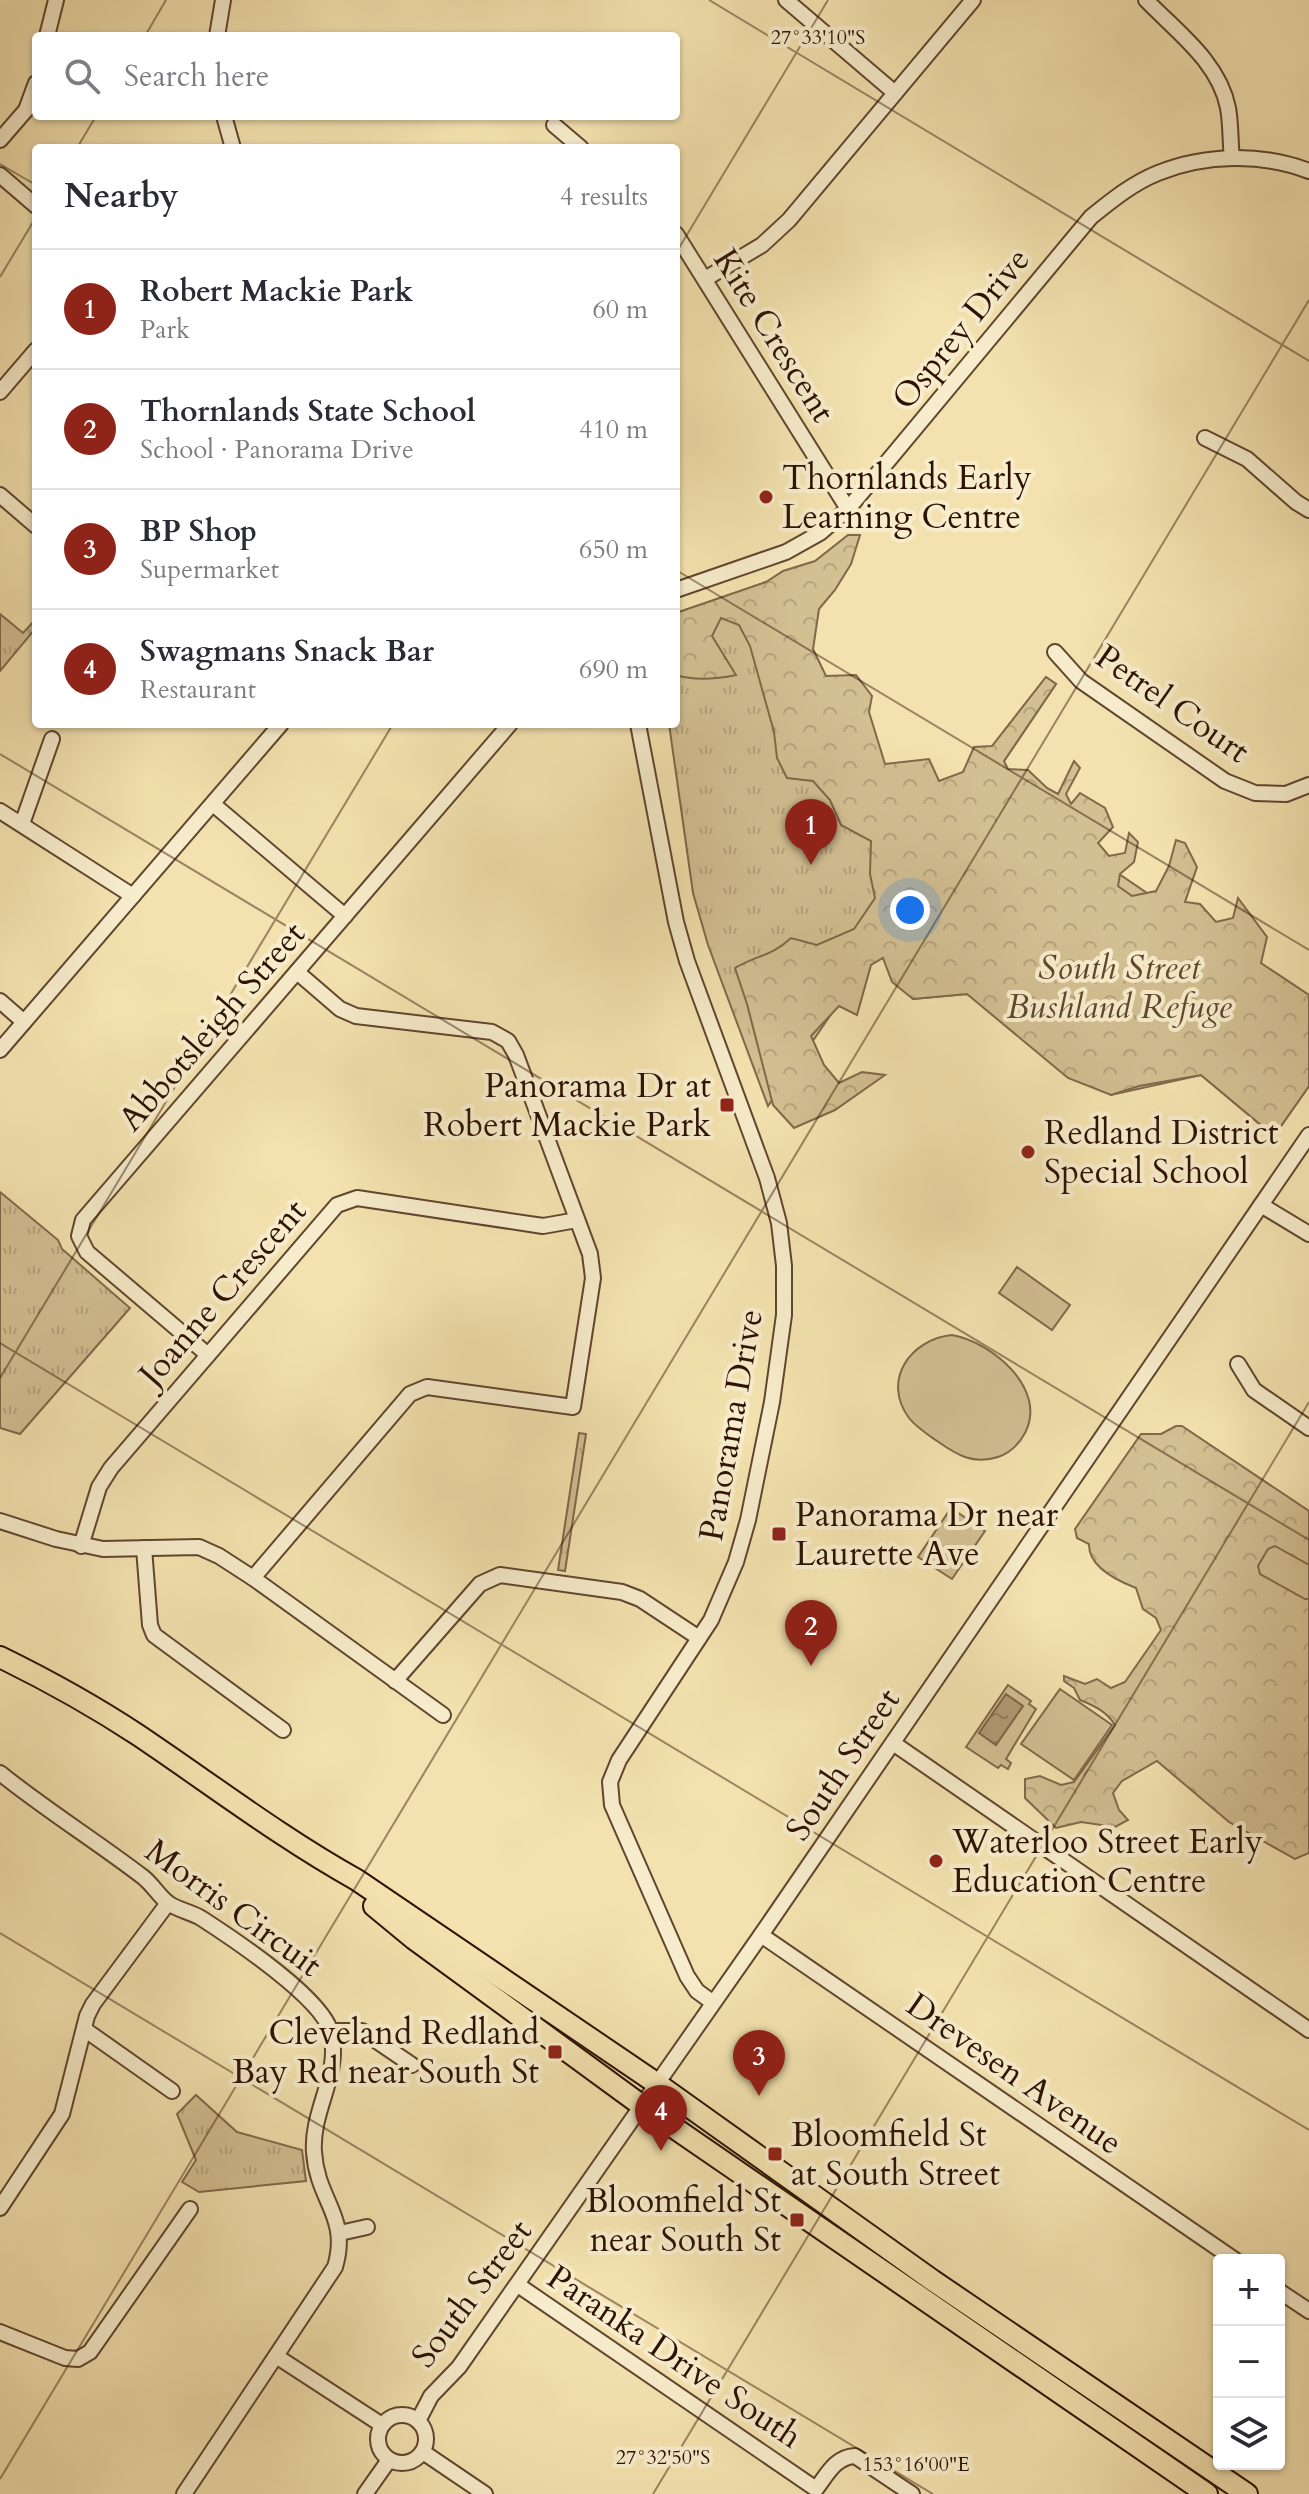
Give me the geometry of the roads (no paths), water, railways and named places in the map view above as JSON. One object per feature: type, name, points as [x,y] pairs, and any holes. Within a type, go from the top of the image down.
[{"type":"highway","points":[[0,1657],[135,1733],[315,1857],[370,1889],[656,2083],[932,2280],[1247,2494]]},
{"type":"highway","points":[[315,1857],[414,1939],[641,2105],[1207,2494]]},
{"type":"street","points":[[48,32],[56,0]]},
{"type":"street","points":[[218,32],[223,0]]},
{"type":"street","points":[[786,0],[895,93]]},
{"type":"street","points":[[705,279],[762,245],[789,220],[973,0]]},
{"type":"street","points":[[1146,0],[1212,67],[1228,109],[1232,158]]},
{"type":"street","points":[[0,140],[26,110],[32,94]]},
{"type":"street","points":[[225,120],[229,144]]},
{"type":"street","points":[[554,125],[576,144]]},
{"type":"street","name":"Osprey Drive","points":[[680,589],[786,552],[820,533],[848,509],[1091,217],[1123,192],[1158,173],[1192,163],[1232,158],[1260,159],[1309,171]]},
{"type":"street","points":[[0,175],[32,203]]},
{"type":"street","name":"Kite Crescent","points":[[680,240],[848,509]]},
{"type":"street","points":[[0,392],[32,355]]},
{"type":"street","points":[[1205,438],[1247,459],[1309,510]]},
{"type":"street","points":[[0,495],[32,523]]},
{"type":"street","name":"Petrel Court","points":[[1055,652],[1081,681],[1225,781],[1255,793],[1286,794],[1309,785]]},
{"type":"street","points":[[0,1050],[213,804],[273,728]]},
{"type":"street","name":"Abbotsleigh Street","points":[[208,1355],[87,1252],[79,1236],[83,1220],[507,728]]},
{"type":"street","name":"Panorama Drive","points":[[639,728],[676,922],[687,961],[767,1178],[779,1223],[784,1266],[784,1315],[772,1402],[748,1520],[720,1601],[619,1760],[610,1782],[610,1795],[687,1976],[697,1991],[712,2002]]},
{"type":"street","points":[[22,824],[52,739]]},
{"type":"street","points":[[213,804],[345,916]]},
{"type":"street","points":[[0,811],[133,896]]},
{"type":"street","points":[[253,1578],[410,1394],[427,1387],[573,1407],[593,1278],[590,1254],[516,1055],[508,1041],[492,1032],[356,1016],[340,1009],[297,972]]},
{"type":"street","points":[[0,1001],[24,1022]]},
{"type":"street","name":"South Street","points":[[418,2421],[426,2403],[459,2367],[518,2285],[761,1935],[1309,1135]]},
{"type":"street","name":"Joanne Crescent","points":[[81,1546],[99,1487],[111,1468],[337,1205],[357,1198],[543,1226],[577,1220]]},
{"type":"street","points":[[1261,1205],[1309,1234]]},
{"type":"street","points":[[1238,1364],[1254,1390],[1309,1428]]},
{"type":"street","points":[[0,1521],[81,1546],[121,1550],[199,1547],[253,1578],[443,1715]]},
{"type":"street","points":[[144,1548],[150,1625],[154,1635],[283,1730]]},
{"type":"street","points":[[395,1681],[480,1584],[500,1575],[622,1592],[640,1599],[699,1638]]},
{"type":"street","points":[[893,1743],[1309,2030]]},
{"type":"street","name":"Morris Circuit","points":[[0,1773],[45,1809],[145,1879],[168,1903],[200,1917],[301,1991],[318,2008],[331,2031]]},
{"type":"street","points":[[0,2208],[62,2114],[93,2004],[168,1903]]},
{"type":"street","name":"Drevesen Avenue","points":[[761,1935],[1226,2254]]},
{"type":"street","points":[[84,2029],[172,2091]]},
{"type":"street","points":[[184,2494],[335,2267],[341,2249],[340,2233],[315,2169],[313,2141],[318,2113],[332,2074],[334,2055],[331,2031],[362,2031],[412,2065]]},
{"type":"street","points":[[0,2332],[65,2358],[78,2359],[90,2352],[190,2209]]},
{"type":"street","points":[[340,2233],[367,2227]]},
{"type":"street","name":"Paranka Drive South","points":[[518,2285],[815,2492],[833,2466],[846,2456],[855,2456],[912,2494]]},
{"type":"street","points":[[1285,2295],[1309,2311]]},
{"type":"street","points":[[276,2356],[382,2425],[378,2444],[389,2460],[407,2463],[423,2452],[485,2494]]},
{"type":"street","name":"South Street","points":[[382,2425],[395,2416],[403,2415],[418,2421],[426,2435],[423,2452]]},
{"type":"street","points":[[365,2494],[389,2460]]},
{"type":"water","points":[[1006,1694],[1023,1706],[996,1745],[979,1733]]},
{"type":"place","name":"Thornlands Early Learning Centre","points":[[766,497]]},
{"type":"place","name":"Robert Mackie Park","points":[[811,865]]},
{"type":"place","name":"Panorama Dr at Robert Mackie Park","points":[[727,1105]]},
{"type":"place","name":"Redland District Special School","points":[[1028,1152]]},
{"type":"place","name":"Panorama Dr near Laurette Ave","points":[[779,1534]]},
{"type":"place","name":"Thornlands State School","points":[[811,1666]]},
{"type":"place","name":"Waterloo Street Early Education Centre","points":[[936,1861]]},
{"type":"place","name":"Cleveland Redland Bay Rd near South St","points":[[555,2052]]},
{"type":"place","name":"BP Shop","points":[[759,2096]]},
{"type":"place","name":"Swagmans Snack Bar","points":[[661,2151]]},
{"type":"place","name":"Bloomfield St at South Street","points":[[775,2154]]},
{"type":"place","name":"Bloomfield St near South St","points":[[797,2220]]},
{"type":"park label","name":"South Street Bushland Refuge","points":[[1119,986]]}]
